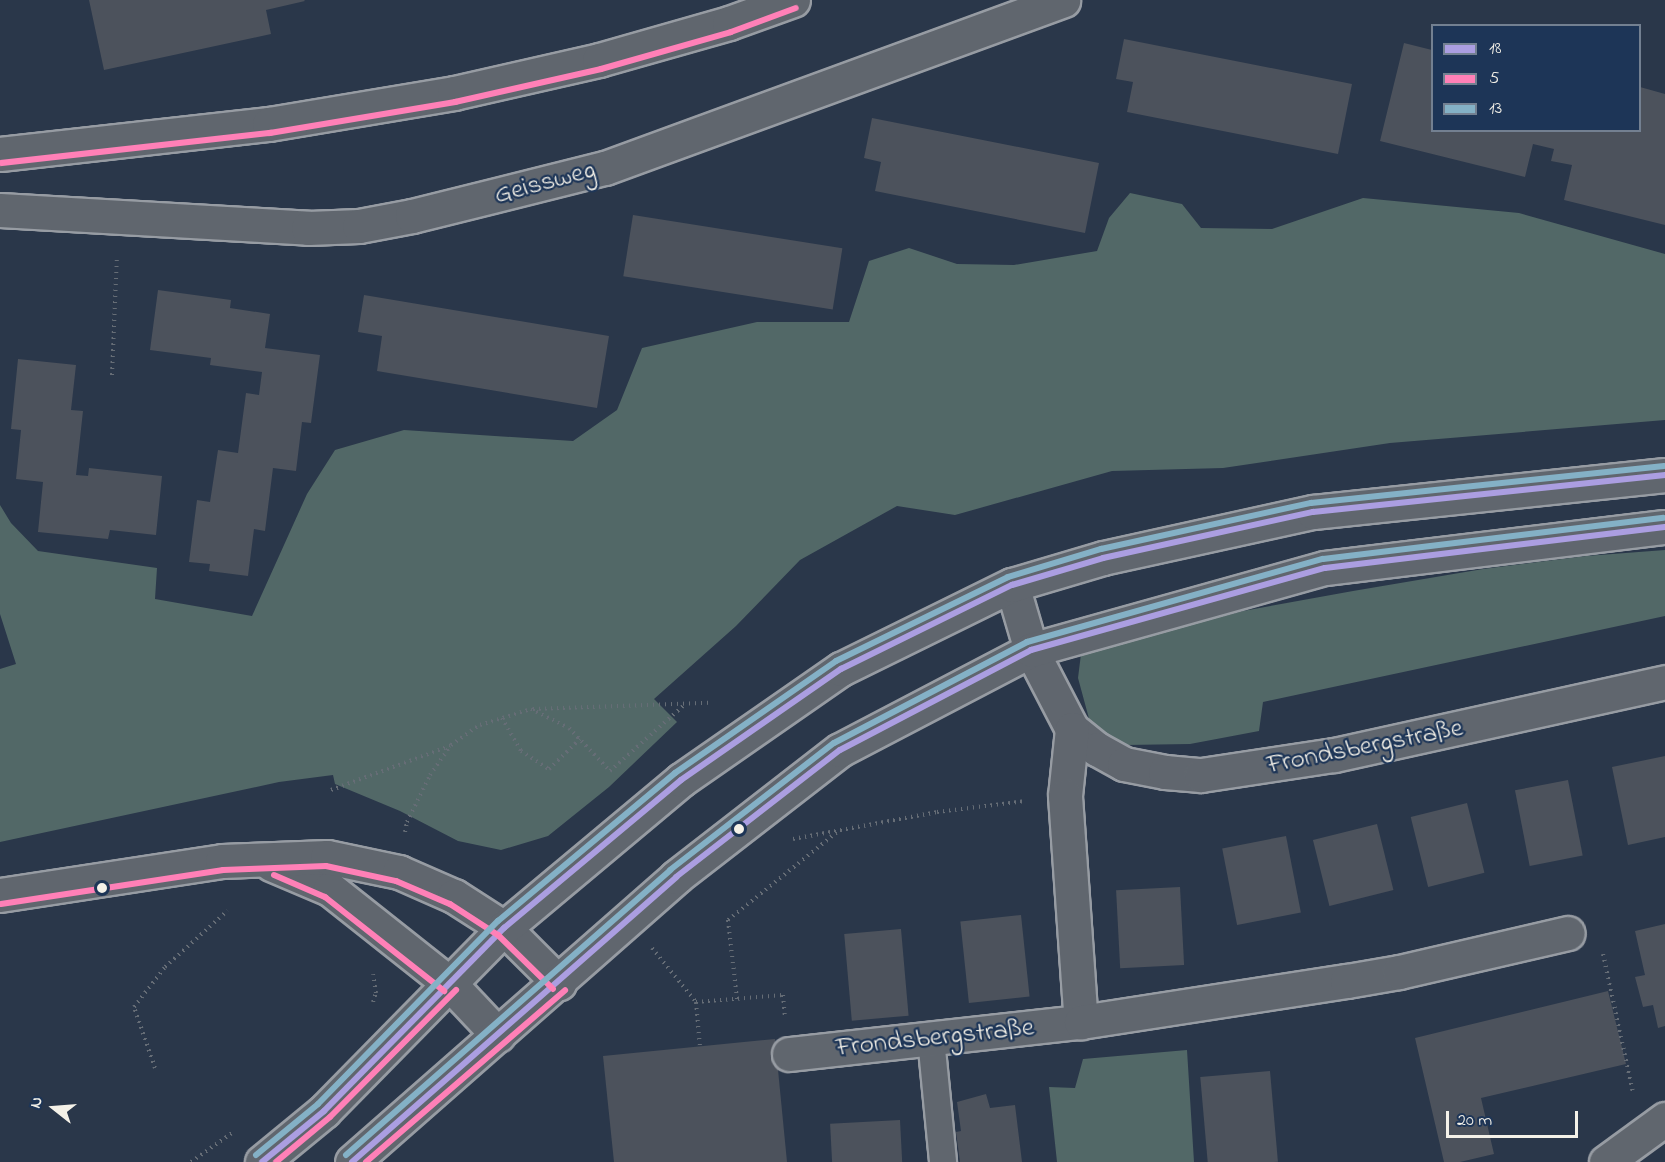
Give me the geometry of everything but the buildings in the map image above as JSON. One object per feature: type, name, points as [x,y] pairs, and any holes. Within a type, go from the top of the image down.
[{"type":"street","points":[[0,154],[269,124],[454,93],[598,60],[729,23],[793,0]]},
{"type":"street","name":"Geissweg","points":[[0,210],[308,228],[360,226],[412,216],[605,168],[1063,0]]},
{"type":"street","points":[[262,1162],[324,1111],[504,928],[681,780],[841,669],[1012,585],[1103,558],[1313,512],[1665,475]]},
{"type":"street","points":[[352,1162],[559,982],[675,877],[840,750],[1031,650],[1325,568],[1665,527]]},
{"type":"street","name":"Frondsbergstraße","points":[[1012,585],[1031,650],[1072,729],[1097,749],[1124,764],[1165,772],[1201,775],[1334,755],[1665,682]]},
{"type":"street","points":[[1072,729],[1065,796],[1081,1022]]},
{"type":"street","points":[[0,895],[222,861],[327,857],[399,872],[454,896],[504,928],[559,982]]},
{"type":"street","points":[[258,858],[330,889],[450,984],[498,1035]]},
{"type":"street","name":"Frondsbergstraße","points":[[789,1054],[1081,1022],[1399,972],[1568,933]]},
{"type":"street","points":[[1606,1162],[1655,1127]]},
{"type":"lane","points":[[931,1039],[943,1162]]},
{"type":"path","points":[[112,375],[116,295]]},
{"type":"path","points":[[331,790],[450,745],[480,725],[531,710],[709,703]]},
{"type":"path","points":[[531,710],[569,729],[610,771],[684,705]]},
{"type":"path","points":[[502,718],[521,750],[549,769],[580,739]]},
{"type":"path","points":[[399,872],[407,822],[430,775],[450,745]]},
{"type":"path","points":[[736,999],[728,920],[838,831],[937,812],[1065,796]]},
{"type":"path","points":[[155,1068],[134,1007],[165,967],[227,911]]},
{"type":"path","points":[[1568,933],[1597,926],[1655,1127]]},
{"type":"path","points":[[648,944],[696,1002],[700,1046]]},
{"type":"path","points":[[370,1012],[376,993],[372,964]]},
{"type":"path","points":[[696,1002],[783,995],[789,1054]]},
{"type":"path","points":[[191,1162],[239,1128]]},
{"type":"green space","points":[[1130,193],[1182,204],[1201,228],[1272,229],[1363,198],[1519,213],[1665,254],[1665,420],[1390,443],[1223,468],[1112,471],[955,515],[897,506],[800,560],[736,626],[654,699],[677,722],[609,787],[548,836],[501,850],[458,841],[400,811],[335,784],[333,775],[279,782],[0,842],[0,669],[16,664],[0,614],[0,505],[11,523],[38,551],[157,568],[155,599],[252,616],[307,494],[335,450],[404,430],[573,441],[617,410],[642,348],[757,322],[849,322],[869,261],[909,248],[957,264],[1014,265],[1097,251],[1109,218]]},
{"type":"green space","points":[[1665,550],[1665,616],[1263,702],[1259,731],[1190,744],[1126,745],[1091,726],[1078,678],[1081,654],[1243,611],[1483,569],[1586,556]]},
{"type":"green space","points":[[1187,1050],[1194,1162],[1057,1162],[1049,1087],[1075,1088],[1083,1059]]},
{"type":"transit line","name":"5","points":[[1,163],[270,133],[455,102],[601,69],[731,32],[796,8]]},
{"type":"transit line","name":"13","points":[[256,1155],[318,1104],[498,921],[675,773],[836,661],[1008,577],[1101,549],[1311,503],[1664,466]]},
{"type":"transit line","name":"18","points":[[262,1162],[324,1111],[504,928],[681,780],[841,669],[1012,585],[1103,558],[1313,512],[1665,475]]},
{"type":"transit line","name":"13","points":[[346,1155],[670,870],[834,743],[1027,642],[1323,559],[1664,518]]},
{"type":"transit line","name":"18","points":[[352,1162],[676,877],[840,750],[1031,650],[1325,568],[1665,527]]},
{"type":"transit line","name":"5","points":[[1,904],[223,870],[326,866],[396,881],[450,904],[498,935],[553,989]]},
{"type":"transit line","name":"5","points":[[274,875],[325,897],[444,991]]},
{"type":"transit line","name":"5","points":[[276,1162],[330,1117],[456,990]]},
{"type":"transit line","name":"5","points":[[366,1162],[565,990]]}]
